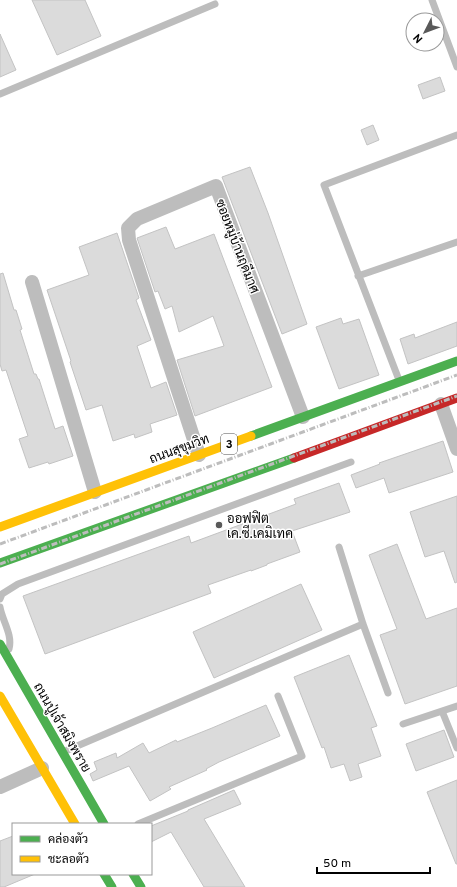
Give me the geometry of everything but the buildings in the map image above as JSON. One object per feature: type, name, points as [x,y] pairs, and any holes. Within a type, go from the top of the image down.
[{"type":"main road","name":"ถนนสุขุมวิท","points":[[0,527],[457,361]]},
{"type":"main road","points":[[0,563],[457,398]]},
{"type":"main road","name":"ถนนปู่เจ้าสมิงพราย","points":[[0,644],[103,823]]},
{"type":"main road","points":[[0,696],[74,823]]},
{"type":"main road","points":[[105,875],[112,887]]},
{"type":"main road","points":[[134,875],[141,887]]},
{"type":"street","name":"ซอยหมู่บ้านฤดีมาศ","points":[[199,455],[129,240],[128,228],[137,219],[216,186],[303,417]]},
{"type":"street","points":[[32,282],[95,492]]},
{"type":"street","points":[[441,404],[457,449]]},
{"type":"street","points":[[0,787],[42,768]]},
{"type":"lane","points":[[432,0],[457,67]]},
{"type":"lane","points":[[0,94],[215,4]]},
{"type":"lane","points":[[399,382],[324,185],[457,135]]},
{"type":"lane","points":[[358,276],[457,242]]},
{"type":"lane","points":[[0,599],[2,594],[18,584],[351,462]]},
{"type":"lane","points":[[339,548],[363,624],[388,693]]},
{"type":"lane","points":[[0,607],[10,638],[10,646],[6,655]]},
{"type":"lane","points":[[63,752],[363,624]]},
{"type":"lane","points":[[140,823],[302,756],[278,696]]},
{"type":"lane","points":[[403,724],[457,706]]},
{"type":"lane","points":[[442,711],[457,748]]},
{"type":"railway","points":[[0,544],[457,375]]},
{"type":"railway","points":[[0,564],[457,396]]},
{"type":"traffic: fast","points":[[251,436],[457,361]]},
{"type":"traffic: fast","points":[[0,563],[294,458]]},
{"type":"traffic: fast","points":[[0,644],[103,823]]},
{"type":"traffic: fast","points":[[105,875],[112,887]]},
{"type":"traffic: fast","points":[[134,875],[141,887]]},
{"type":"traffic: slow","points":[[0,527],[251,436]]},
{"type":"traffic: slow","points":[[0,696],[74,823]]},
{"type":"traffic: jam","points":[[294,458],[457,398]]},
{"type":"place","name":"ออฟฟิต เค.ซี.เคมิเทค","points":[[219,525]]}]
